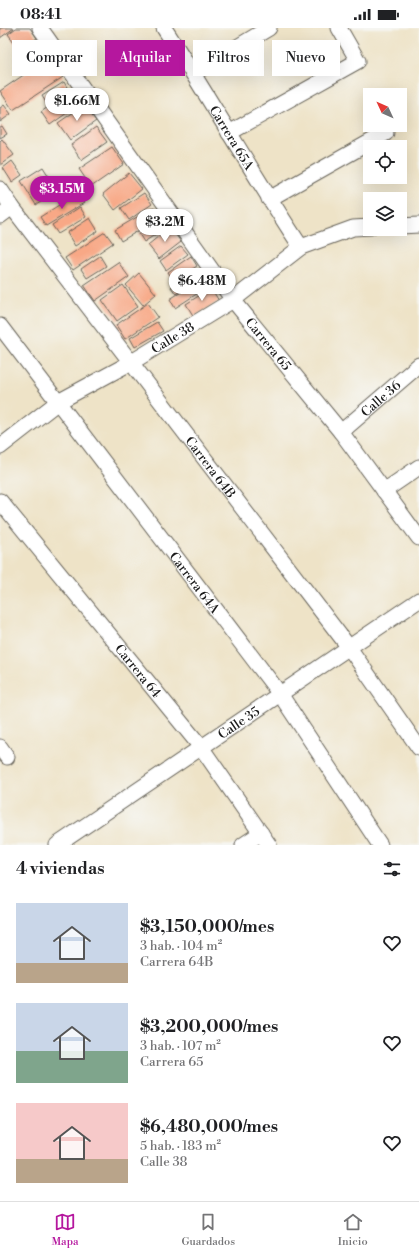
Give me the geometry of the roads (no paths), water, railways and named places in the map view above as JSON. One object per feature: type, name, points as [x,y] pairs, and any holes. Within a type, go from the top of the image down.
[{"type":"street","name":"Carrera 65","points":[[40,28],[233,300],[341,432],[419,538]]},
{"type":"street","name":"Carrera 65A","points":[[164,28],[193,72]]},
{"type":"street","points":[[239,40],[247,34],[269,28]]},
{"type":"street","points":[[229,133],[358,61],[339,28]]},
{"type":"street","name":"Carrera 65A","points":[[196,76],[269,200],[301,246]]},
{"type":"street","points":[[269,200],[386,133]]},
{"type":"street","name":"Carrera 64B","points":[[0,189],[12,207],[348,646],[419,748]]},
{"type":"street","points":[[0,216],[12,207]]},
{"type":"street","points":[[407,226],[419,225]]},
{"type":"street","name":"Calle 38","points":[[0,447],[58,402],[132,362],[233,300],[301,246],[353,228],[363,227]]},
{"type":"street","name":"Carrera 64A","points":[[0,326],[280,694],[380,845]]},
{"type":"street","name":"Calle 36","points":[[341,432],[419,365]]},
{"type":"street","points":[[384,492],[419,468]]},
{"type":"street","name":"Carrera 64","points":[[0,501],[201,747],[265,839]]},
{"type":"street","name":"Calle 35","points":[[58,845],[348,646],[419,600]]},
{"type":"street","points":[[243,845],[265,839]]}]
